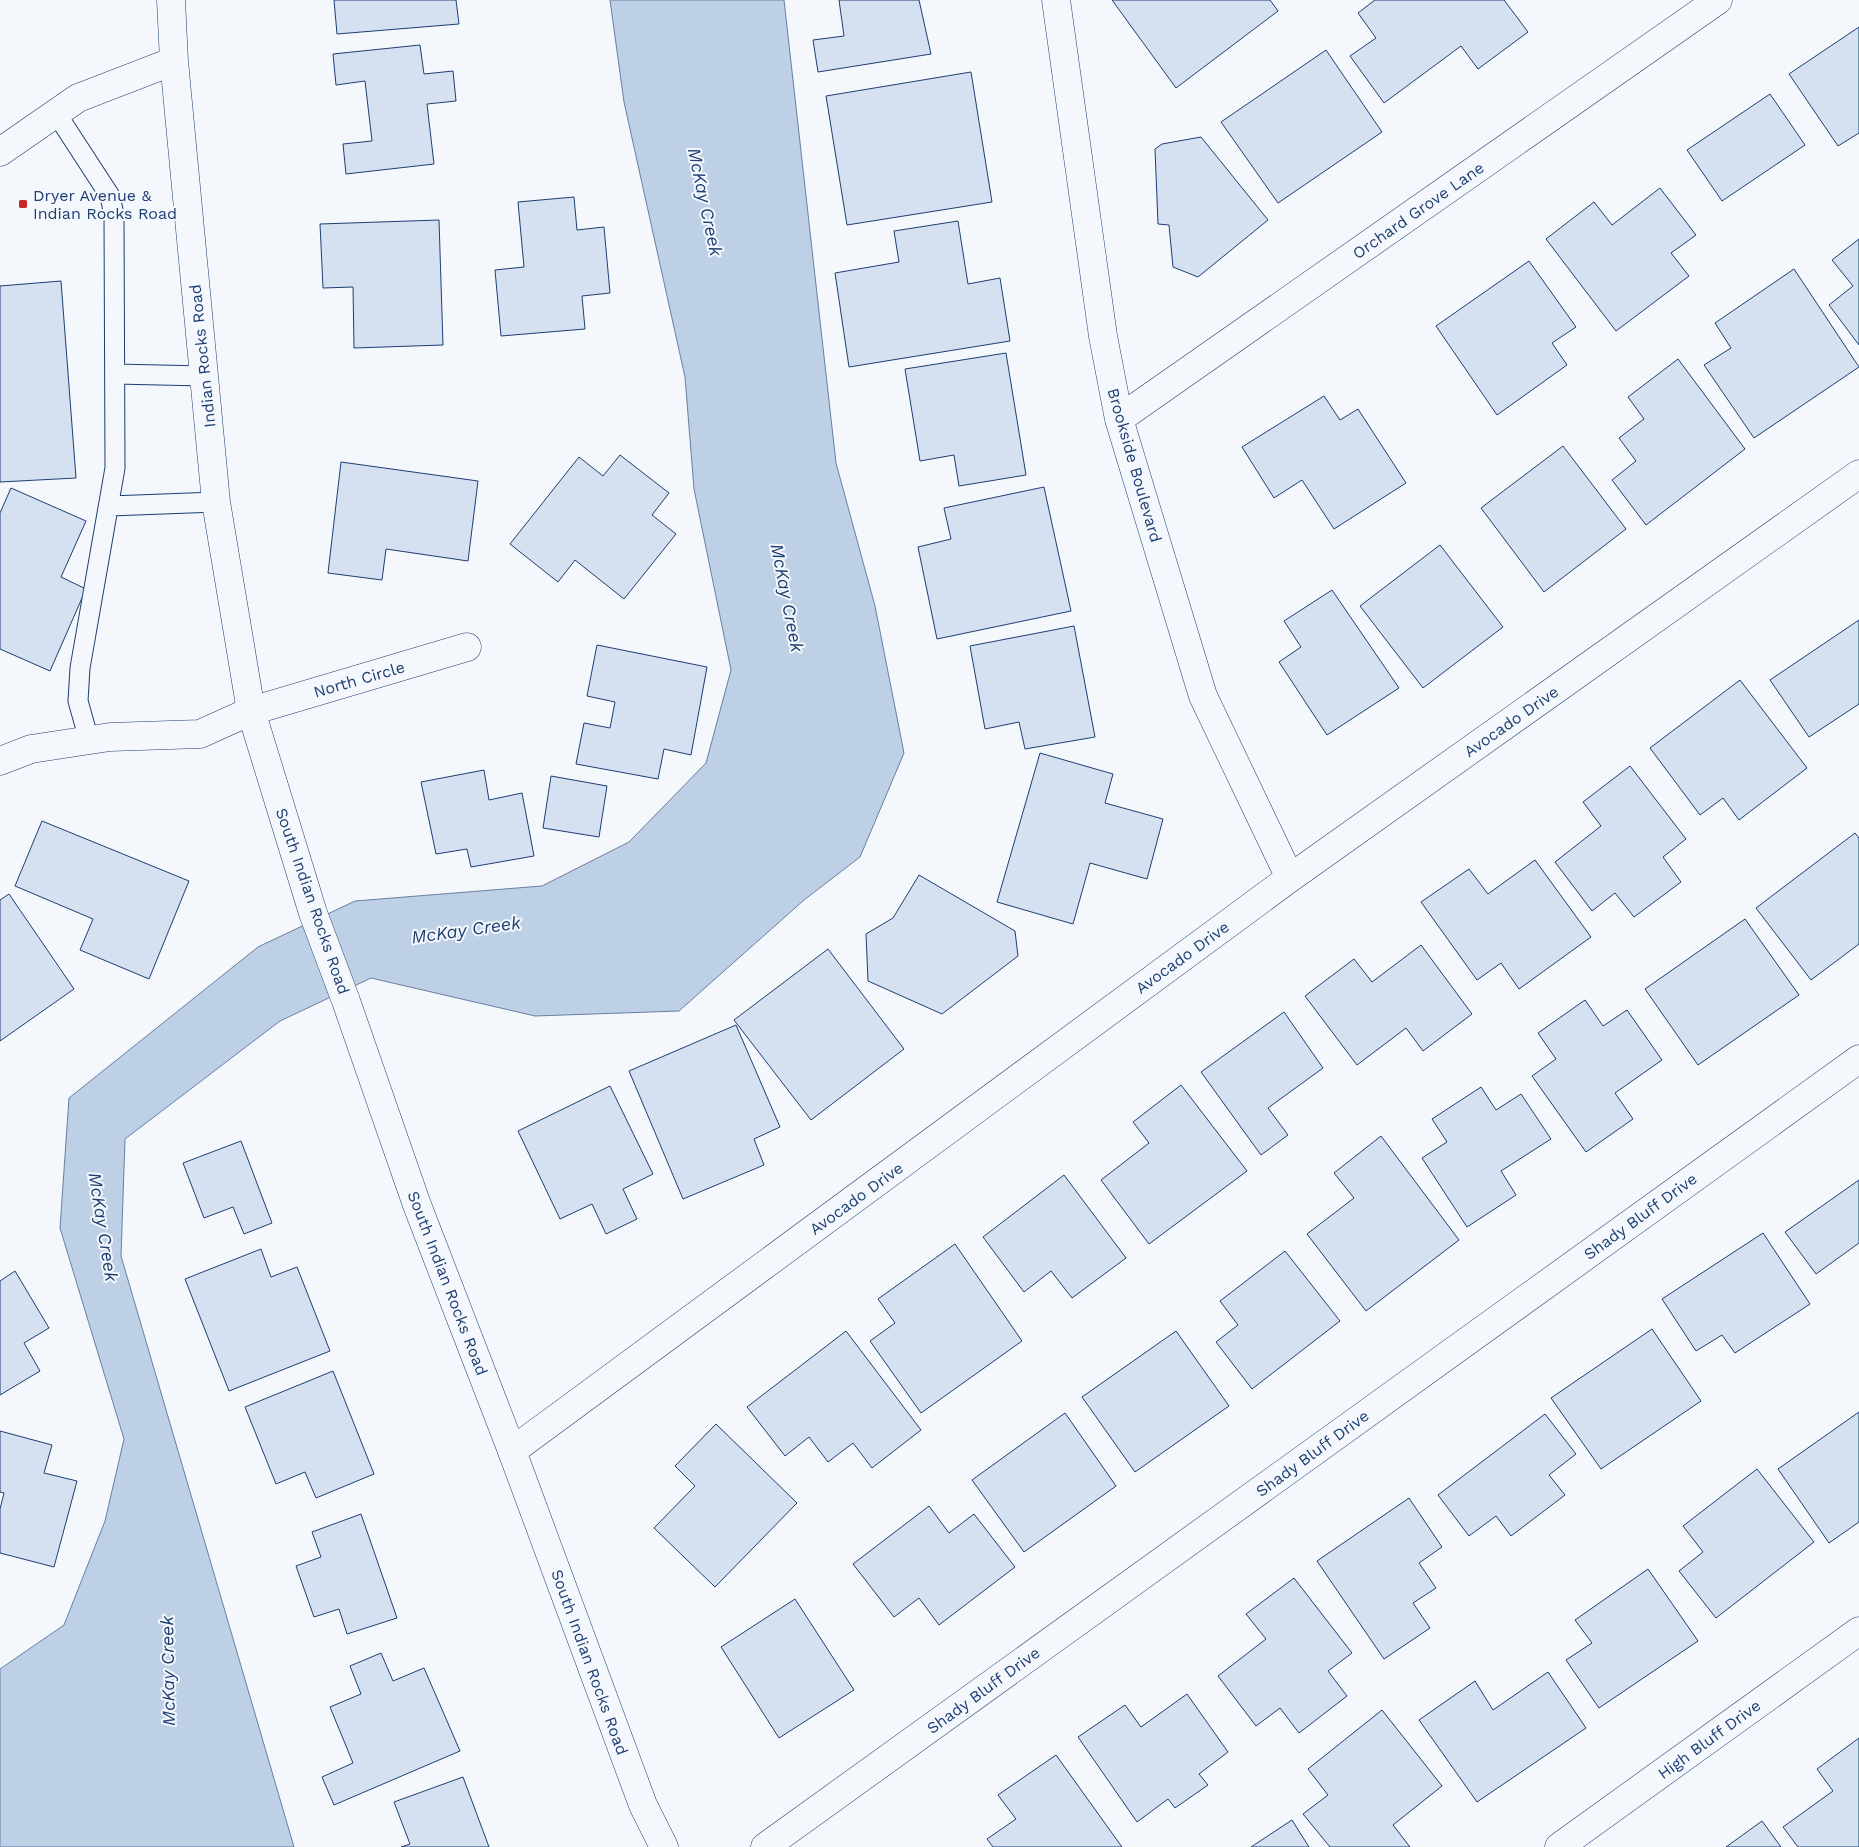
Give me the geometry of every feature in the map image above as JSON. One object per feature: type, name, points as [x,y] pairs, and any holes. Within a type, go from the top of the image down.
[{"type":"street","name":"Indian Rocks Road","points":[[171,0],[174,61],[216,502],[251,711]]},
{"type":"street","name":"Brookside Boulevard","points":[[1056,0],[1103,336],[1119,419],[1204,696],[1290,878]]},
{"type":"street","name":"Orchard Grove Lane","points":[[1119,419],[1718,0]]},
{"type":"street","points":[[0,152],[78,98],[174,61]]},
{"type":"street","name":"Avocado Drive","points":[[512,1451],[1290,878],[1859,474]]},
{"type":"street","name":"North Circle","points":[[0,761],[30,749],[110,737],[200,734],[251,711],[468,647]]},
{"type":"street","name":"South Indian Rocks Road","points":[[251,711],[313,913],[346,1001],[417,1205],[512,1451],[643,1805],[664,1847]]},
{"type":"street","name":"Shady Bluff Drive","points":[[764,1847],[1859,1059]]},
{"type":"street","name":"High Bluff Drive","points":[[1559,1847],[1859,1631]]},
{"type":"lane","points":[[56,113],[110,196],[114,215],[115,468],[110,506],[80,668],[78,701],[89,740]]},
{"type":"lane","points":[[115,374],[204,376]]},
{"type":"lane","points":[[110,506],[216,502]]},
{"type":"water","name":"McKay Creek","points":[[610,0],[784,0],[836,463],[875,606],[904,753],[860,857],[804,900],[679,1011],[535,1016],[371,978],[280,1021],[125,1139],[121,1256],[294,1847],[0,1847],[0,1669],[64,1625],[105,1521],[124,1439],[60,1228],[69,1098],[258,947],[355,901],[542,886],[629,842],[706,763],[731,670],[694,489],[685,377],[624,102]]},
{"type":"building","points":[[334,0],[456,0],[459,24],[337,34]]},
{"type":"building","points":[[839,0],[919,0],[931,54],[818,72],[813,40],[844,36]]},
{"type":"building","points":[[1112,0],[1270,0],[1278,11],[1176,88]]},
{"type":"building","points":[[1375,0],[1504,0],[1528,32],[1478,69],[1461,46],[1384,103],[1350,56],[1376,38],[1358,13]]},
{"type":"building","points":[[1859,27],[1859,133],[1838,146],[1789,74]]},
{"type":"building","points":[[420,45],[424,74],[453,71],[456,101],[427,104],[434,164],[346,174],[343,144],[372,141],[365,81],[336,85],[333,54]]},
{"type":"building","points":[[1326,50],[1382,132],[1278,203],[1221,122]]},
{"type":"building","points":[[971,72],[992,202],[847,225],[826,96]]},
{"type":"building","points":[[1770,94],[1805,145],[1722,201],[1687,150]]},
{"type":"building","points":[[1201,137],[1268,220],[1198,277],[1173,267],[1169,225],[1158,224],[1155,149],[1162,144]]},
{"type":"building","points":[[1660,188],[1696,235],[1671,253],[1689,276],[1616,331],[1546,239],[1594,202],[1612,225]]},
{"type":"building","points":[[574,197],[577,230],[604,227],[610,293],[582,296],[585,329],[501,336],[495,270],[524,267],[518,202]]},
{"type":"building","points":[[439,220],[443,345],[354,348],[353,287],[323,288],[320,224]]},
{"type":"building","points":[[958,221],[968,284],[1000,278],[1010,341],[849,367],[835,273],[899,262],[894,231]]},
{"type":"building","points":[[1859,239],[1859,345],[1829,305],[1853,286],[1832,260]]},
{"type":"building","points":[[1529,261],[1576,327],[1552,343],[1567,365],[1497,415],[1436,326]]},
{"type":"building","points":[[1794,269],[1859,367],[1754,438],[1704,365],[1731,348],[1715,323]]},
{"type":"building","points":[[61,281],[76,478],[0,482],[0,286]]},
{"type":"building","points":[[1006,353],[1026,475],[959,486],[954,455],[920,461],[905,369]]},
{"type":"building","points":[[1678,359],[1745,449],[1646,525],[1612,480],[1636,461],[1619,438],[1644,419],[1628,397]]},
{"type":"building","points":[[1324,396],[1340,420],[1358,409],[1406,483],[1334,529],[1302,480],[1274,498],[1242,447]]},
{"type":"building","points":[[1563,446],[1626,529],[1544,592],[1481,508]]},
{"type":"building","points":[[620,455],[669,493],[652,515],[676,534],[624,599],[575,560],[558,582],[510,544],[579,457],[603,476]]},
{"type":"building","points":[[341,462],[478,481],[468,561],[386,549],[382,580],[328,573]]},
{"type":"building","points":[[1044,487],[1071,611],[937,639],[918,547],[951,539],[944,508]]},
{"type":"building","points":[[11,488],[86,521],[61,577],[86,589],[50,671],[0,649],[0,513]]},
{"type":"building","points":[[1440,545],[1503,627],[1423,688],[1360,606]]},
{"type":"building","points":[[1332,590],[1399,688],[1327,735],[1279,662],[1301,647],[1284,621]]},
{"type":"building","points":[[1859,620],[1859,704],[1809,737],[1770,680]]},
{"type":"building","points":[[1074,626],[1095,737],[1025,749],[1019,722],[985,729],[970,646]]},
{"type":"building","points":[[597,645],[707,667],[691,755],[664,749],[658,779],[576,764],[584,723],[610,728],[615,702],[587,696]]},
{"type":"building","points":[[1740,680],[1807,768],[1739,820],[1723,798],[1700,815],[1650,748]]},
{"type":"building","points":[[1040,753],[1113,774],[1105,803],[1163,819],[1147,879],[1090,863],[1073,924],[997,902]]},
{"type":"building","points":[[1630,766],[1686,839],[1663,857],[1681,882],[1634,917],[1615,893],[1592,911],[1555,862],[1601,826],[1583,802]]},
{"type":"building","points":[[484,770],[489,800],[522,793],[534,856],[471,867],[467,849],[436,854],[421,782]]},
{"type":"building","points":[[551,776],[607,786],[599,837],[543,828]]},
{"type":"building","points":[[42,821],[189,881],[149,979],[80,950],[93,919],[15,886]]},
{"type":"building","points":[[1855,833],[1859,838],[1859,944],[1811,980],[1756,908]]},
{"type":"building","points":[[1535,860],[1591,937],[1519,989],[1501,963],[1477,980],[1421,902],[1469,869],[1488,894]]},
{"type":"building","points":[[919,875],[1015,931],[1018,956],[942,1014],[868,981],[866,934],[893,918]]},
{"type":"building","points":[[9,894],[74,989],[0,1041],[0,900]]},
{"type":"building","points":[[1745,919],[1799,995],[1698,1065],[1645,989]]},
{"type":"building","points":[[1421,945],[1472,1014],[1423,1051],[1406,1028],[1357,1065],[1305,996],[1354,959],[1372,982]]},
{"type":"building","points":[[828,949],[904,1049],[811,1120],[734,1020]]},
{"type":"building","points":[[1585,1000],[1603,1026],[1627,1010],[1662,1060],[1615,1093],[1633,1119],[1586,1152],[1532,1076],[1556,1059],[1538,1033]]},
{"type":"building","points":[[1284,1012],[1323,1068],[1268,1108],[1288,1135],[1261,1155],[1201,1072]]},
{"type":"building","points":[[736,1025],[780,1127],[754,1139],[764,1165],[683,1199],[629,1071]]},
{"type":"building","points":[[1181,1085],[1247,1171],[1149,1244],[1101,1180],[1149,1143],[1133,1122]]},
{"type":"building","points":[[610,1086],[653,1174],[623,1189],[637,1219],[606,1234],[592,1204],[560,1219],[518,1131]]},
{"type":"building","points":[[1481,1087],[1496,1110],[1521,1094],[1551,1139],[1501,1171],[1516,1195],[1467,1227],[1422,1158],[1447,1142],[1432,1119]]},
{"type":"building","points":[[1381,1136],[1459,1240],[1366,1311],[1307,1234],[1354,1198],[1334,1173]]},
{"type":"building","points":[[241,1141],[272,1223],[244,1234],[233,1207],[204,1218],[183,1163]]},
{"type":"building","points":[[1064,1175],[1126,1258],[1072,1298],[1051,1271],[1024,1292],[983,1237]]},
{"type":"building","points":[[1859,1180],[1859,1243],[1816,1274],[1785,1232]]},
{"type":"building","points":[[1763,1233],[1810,1304],[1735,1353],[1722,1335],[1696,1351],[1662,1299]]},
{"type":"building","points":[[955,1244],[1022,1341],[921,1413],[870,1341],[895,1323],[878,1299]]},
{"type":"building","points":[[261,1249],[271,1277],[297,1267],[330,1351],[229,1391],[185,1279]]},
{"type":"building","points":[[1285,1251],[1340,1321],[1252,1389],[1216,1342],[1238,1325],[1220,1301]]},
{"type":"building","points":[[15,1271],[49,1328],[24,1343],[40,1371],[0,1395],[0,1281]]},
{"type":"building","points":[[1652,1329],[1701,1401],[1601,1469],[1551,1398]]},
{"type":"building","points":[[846,1331],[921,1430],[872,1468],[853,1443],[828,1462],[809,1437],[785,1456],[747,1407]]},
{"type":"building","points":[[1176,1331],[1229,1406],[1135,1472],[1082,1397]]},
{"type":"building","points":[[333,1371],[374,1474],[316,1498],[305,1472],[276,1484],[245,1407]]},
{"type":"building","points":[[1859,1412],[1859,1522],[1829,1543],[1778,1469]]},
{"type":"building","points":[[1065,1413],[1116,1486],[1024,1552],[972,1480]]},
{"type":"building","points":[[1545,1414],[1576,1454],[1549,1475],[1565,1495],[1511,1536],[1496,1516],[1469,1536],[1438,1495]]},
{"type":"building","points":[[716,1424],[797,1503],[715,1587],[654,1528],[695,1486],[675,1466]]},
{"type":"building","points":[[0,1431],[52,1445],[44,1473],[77,1481],[54,1567],[0,1553],[0,1509],[4,1493],[0,1492]]},
{"type":"building","points":[[1757,1469],[1814,1542],[1716,1618],[1679,1571],[1703,1552],[1683,1526]]},
{"type":"building","points":[[1409,1498],[1442,1547],[1419,1563],[1436,1588],[1413,1603],[1430,1628],[1384,1659],[1317,1561]]},
{"type":"building","points":[[929,1506],[949,1533],[974,1514],[1015,1567],[939,1625],[919,1598],[894,1617],[853,1564]]},
{"type":"building","points":[[361,1514],[397,1618],[347,1634],[339,1609],[314,1617],[296,1566],[321,1557],[312,1532]]},
{"type":"building","points":[[1648,1569],[1698,1641],[1599,1708],[1566,1660],[1592,1643],[1575,1620]]},
{"type":"building","points":[[1294,1578],[1352,1653],[1328,1671],[1347,1696],[1299,1733],[1280,1708],[1256,1726],[1218,1676],[1266,1639],[1246,1614]]},
{"type":"building","points":[[795,1599],[854,1690],[779,1738],[721,1647]]},
{"type":"building","points":[[381,1653],[393,1681],[424,1668],[460,1751],[334,1805],[322,1777],[353,1763],[330,1707],[361,1694],[350,1666]]},
{"type":"building","points":[[1548,1672],[1586,1728],[1477,1802],[1419,1720],[1475,1681],[1493,1710]]},
{"type":"building","points":[[1187,1694],[1228,1752],[1199,1774],[1208,1785],[1175,1808],[1168,1799],[1137,1822],[1078,1737],[1125,1705],[1141,1727]]},
{"type":"building","points":[[1382,1710],[1442,1786],[1393,1825],[1410,1847],[1330,1847],[1303,1814],[1328,1795],[1308,1769]]},
{"type":"building","points":[[1859,1738],[1859,1847],[1798,1847],[1783,1827],[1833,1791],[1817,1769]]},
{"type":"building","points":[[1056,1755],[1122,1847],[993,1847],[987,1839],[1016,1819],[998,1795]]},
{"type":"building","points":[[463,1777],[489,1847],[401,1847],[410,1844],[394,1802]]},
{"type":"building","points":[[1292,1820],[1309,1847],[1251,1847]]},
{"type":"building","points":[[1762,1821],[1781,1847],[1726,1847]]},
{"type":"place","name":"Dryer Avenue & Indian Rocks Road","points":[[23,204]]}]
